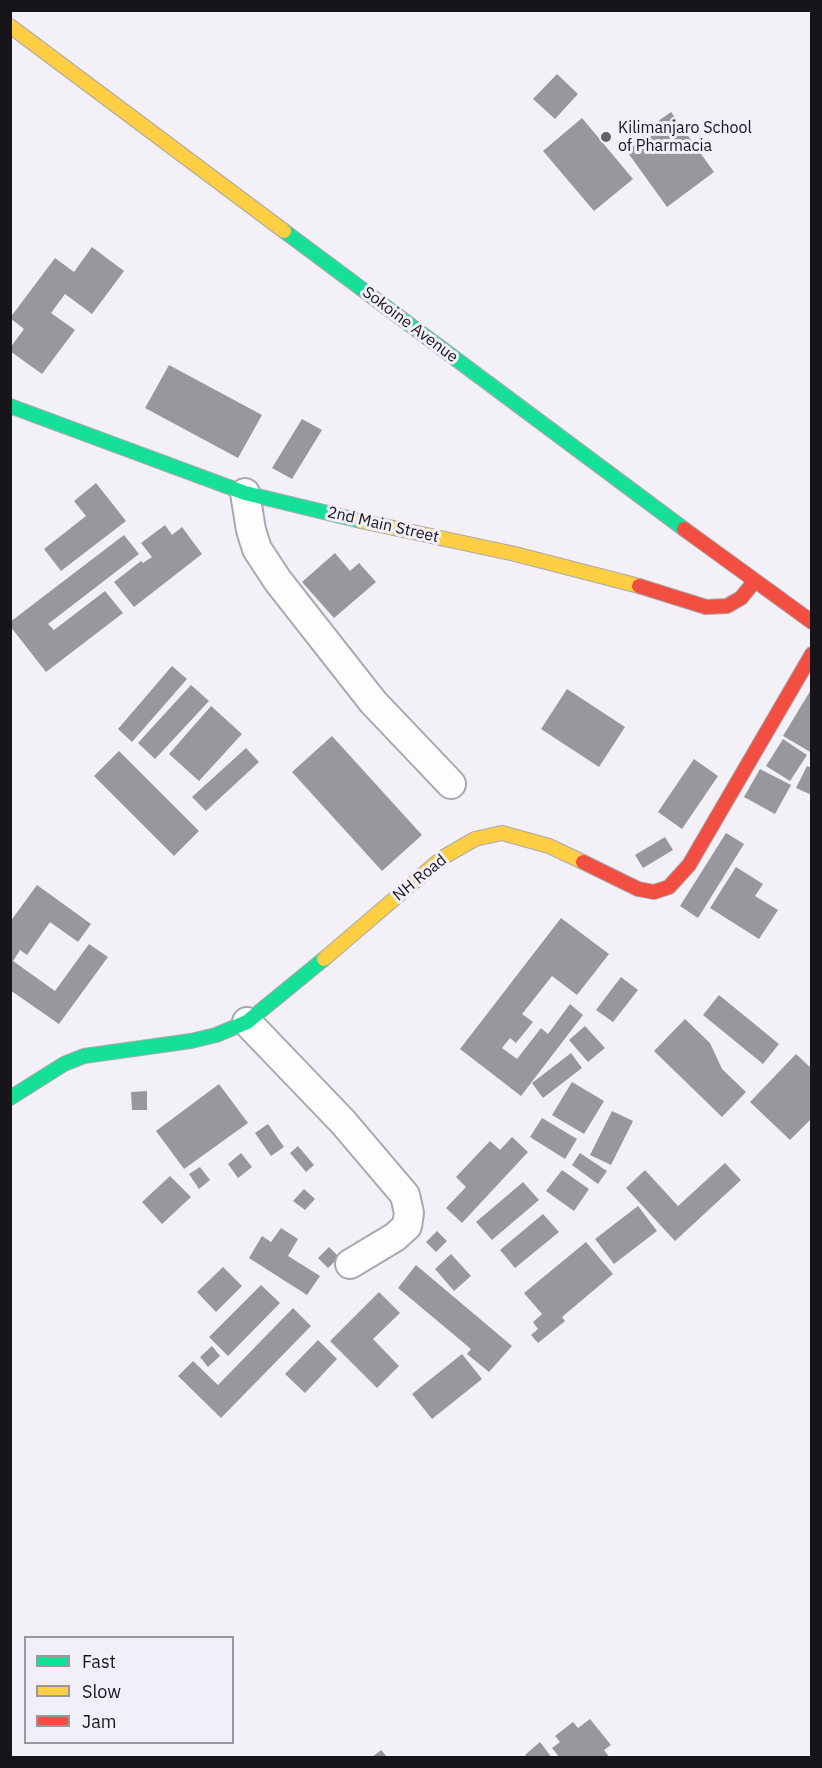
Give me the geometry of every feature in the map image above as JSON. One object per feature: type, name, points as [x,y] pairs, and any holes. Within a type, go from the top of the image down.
[{"type":"street","name":"Sokoine Avenue","points":[[10,26],[754,582],[812,622]]},
{"type":"street","name":"2nd Main Street","points":[[10,406],[245,493],[515,554],[641,587],[706,607],[727,606],[741,598],[754,582]]},
{"type":"street","points":[[245,493],[251,530],[257,549],[278,581],[373,702],[452,784]]},
{"type":"street","name":"NH Road","points":[[10,1098],[64,1064],[84,1056],[191,1041],[216,1035],[247,1022],[442,858],[476,839],[502,832],[549,846],[638,890],[654,892],[669,887],[689,865],[812,654]]},
{"type":"street","points":[[247,1022],[343,1122],[405,1195],[409,1213],[407,1226],[395,1237],[350,1264]]},
{"type":"building","points":[[557,74],[578,94],[555,119],[533,99]]},
{"type":"building","points":[[671,112],[714,172],[667,207],[623,146]]},
{"type":"building","points":[[582,118],[633,179],[594,211],[543,151]]},
{"type":"building","points":[[92,247],[124,271],[92,314],[65,294],[51,313],[75,330],[42,374],[10,351],[24,329],[10,318],[55,258],[74,272]]},
{"type":"building","points":[[169,365],[262,415],[238,458],[145,408]]},
{"type":"building","points":[[302,419],[322,430],[292,479],[272,468]]},
{"type":"building","points":[[96,483],[126,521],[61,571],[44,549],[86,516],[74,501]]},
{"type":"building","points":[[165,525],[172,535],[182,527],[202,554],[134,607],[114,582],[141,561],[143,563],[152,557],[141,543]]},
{"type":"building","points":[[124,535],[139,554],[48,624],[54,630],[105,591],[123,613],[46,672],[10,626],[10,622]]},
{"type":"building","points":[[335,553],[350,571],[359,563],[376,582],[334,618],[302,582]]},
{"type":"building","points":[[172,666],[187,679],[132,742],[118,729]]},
{"type":"building","points":[[191,685],[209,701],[155,759],[138,743]]},
{"type":"building","points":[[812,688],[812,753],[783,736]]},
{"type":"building","points":[[567,689],[625,727],[599,767],[541,729]]},
{"type":"building","points":[[211,706],[242,734],[199,781],[169,754]]},
{"type":"building","points":[[332,736],[422,835],[382,871],[292,772]]},
{"type":"building","points":[[783,739],[807,755],[790,781],[766,766]]},
{"type":"building","points":[[246,748],[259,762],[206,811],[192,797]]},
{"type":"building","points":[[119,751],[199,831],[174,856],[94,776]]},
{"type":"building","points":[[694,759],[718,776],[682,829],[658,812]]},
{"type":"building","points":[[807,766],[812,768],[812,795],[796,788]]},
{"type":"building","points":[[760,769],[791,785],[775,814],[744,797]]},
{"type":"building","points":[[726,833],[744,844],[698,918],[680,906]]},
{"type":"building","points":[[665,837],[673,850],[643,868],[635,855]]},
{"type":"building","points":[[736,867],[763,884],[755,896],[778,910],[759,939],[710,908]]},
{"type":"building","points":[[37,885],[91,924],[78,942],[50,922],[27,955],[20,950],[13,961],[55,991],[89,944],[108,957],[59,1024],[10,990],[10,922]]},
{"type":"building","points":[[561,918],[609,954],[577,995],[552,976],[522,1014],[533,1022],[516,1043],[510,1038],[502,1048],[517,1059],[541,1028],[548,1034],[570,1004],[583,1015],[521,1096],[460,1049]]},
{"type":"building","points":[[621,977],[638,990],[613,1022],[596,1010]]},
{"type":"building","points":[[719,995],[779,1044],[763,1064],[703,1015]]},
{"type":"building","points":[[685,1019],[710,1043],[722,1069],[746,1092],[722,1117],[654,1051]]},
{"type":"building","points":[[585,1026],[605,1048],[588,1062],[569,1040]]},
{"type":"building","points":[[571,1053],[582,1068],[543,1098],[532,1083]]},
{"type":"building","points":[[796,1054],[812,1069],[812,1118],[790,1140],[750,1102]]},
{"type":"building","points":[[572,1082],[604,1101],[584,1134],[552,1115]]},
{"type":"building","points":[[219,1084],[248,1123],[184,1169],[156,1131]]},
{"type":"building","points":[[147,1091],[147,1110],[132,1110],[131,1092]]},
{"type":"building","points":[[612,1111],[633,1121],[611,1165],[590,1155]]},
{"type":"building","points":[[542,1118],[577,1139],[565,1159],[530,1137]]},
{"type":"building","points":[[268,1124],[284,1147],[271,1156],[255,1133]]},
{"type":"building","points":[[512,1137],[528,1152],[462,1223],[446,1208],[466,1187],[456,1177],[490,1141],[500,1150]]},
{"type":"building","points":[[298,1146],[314,1165],[306,1172],[290,1153]]},
{"type":"building","points":[[241,1153],[252,1167],[238,1178],[228,1164]]},
{"type":"building","points":[[580,1153],[607,1171],[598,1184],[572,1165]]},
{"type":"building","points":[[725,1163],[741,1180],[675,1241],[626,1188],[645,1170],[678,1206]]},
{"type":"building","points":[[200,1167],[210,1180],[199,1189],[189,1174]]},
{"type":"building","points":[[562,1170],[589,1189],[574,1211],[546,1191]]},
{"type":"building","points":[[170,1176],[191,1197],[162,1224],[142,1202]]},
{"type":"building","points":[[523,1182],[539,1200],[492,1240],[476,1222]]},
{"type":"building","points":[[304,1189],[315,1199],[305,1210],[293,1201]]},
{"type":"building","points":[[638,1206],[657,1231],[614,1264],[595,1239]]},
{"type":"building","points":[[543,1214],[559,1232],[515,1268],[500,1250]]},
{"type":"building","points":[[281,1228],[298,1239],[288,1256],[320,1276],[307,1295],[249,1258],[262,1236],[271,1242]]},
{"type":"building","points":[[437,1231],[447,1241],[436,1252],[426,1242]]},
{"type":"building","points":[[586,1242],[613,1274],[562,1317],[565,1321],[538,1343],[531,1335],[538,1329],[533,1322],[542,1314],[524,1293]]},
{"type":"building","points":[[329,1247],[339,1257],[328,1268],[318,1258]]},
{"type":"building","points":[[451,1254],[471,1276],[454,1291],[435,1269]]},
{"type":"building","points":[[416,1265],[512,1346],[489,1372],[467,1354],[471,1349],[398,1288]]},
{"type":"building","points":[[223,1267],[242,1286],[216,1312],[197,1292]]},
{"type":"building","points":[[261,1285],[280,1303],[228,1356],[209,1337]]},
{"type":"building","points":[[379,1292],[400,1313],[373,1339],[399,1366],[377,1388],[330,1341]]},
{"type":"building","points":[[293,1308],[311,1326],[221,1418],[178,1376],[193,1361],[218,1385]]},
{"type":"building","points":[[318,1340],[337,1359],[305,1393],[285,1374]]},
{"type":"building","points":[[212,1346],[220,1356],[208,1367],[200,1357]]},
{"type":"building","points":[[462,1354],[482,1379],[432,1419],[412,1394]]},
{"type":"building","points":[[590,1719],[611,1745],[604,1750],[610,1758],[560,1758],[552,1748],[560,1742],[555,1736],[573,1722],[578,1728]]},
{"type":"building","points":[[540,1742],[552,1758],[527,1758],[525,1755]]},
{"type":"building","points":[[381,1750],[388,1758],[371,1758]]},
{"type":"traffic: fast","points":[[284,231],[684,529]]},
{"type":"traffic: fast","points":[[10,406],[245,493],[361,521]]},
{"type":"traffic: fast","points":[[10,1098],[64,1064],[84,1056],[191,1041],[216,1035],[247,1022],[324,959]]},
{"type":"traffic: slow","points":[[10,26],[284,231]]},
{"type":"traffic: slow","points":[[361,521],[515,554],[639,586]]},
{"type":"traffic: slow","points":[[324,959],[442,858],[475,839],[502,833],[549,846],[583,862]]},
{"type":"traffic: jam","points":[[684,529],[812,622]]},
{"type":"traffic: jam","points":[[639,586],[706,607],[727,606],[741,598],[754,582]]},
{"type":"traffic: jam","points":[[583,862],[638,889],[654,892],[669,887],[689,865],[812,654]]},
{"type":"place","name":"Kilimanjaro School of Pharmacia","points":[[606,137]]}]
